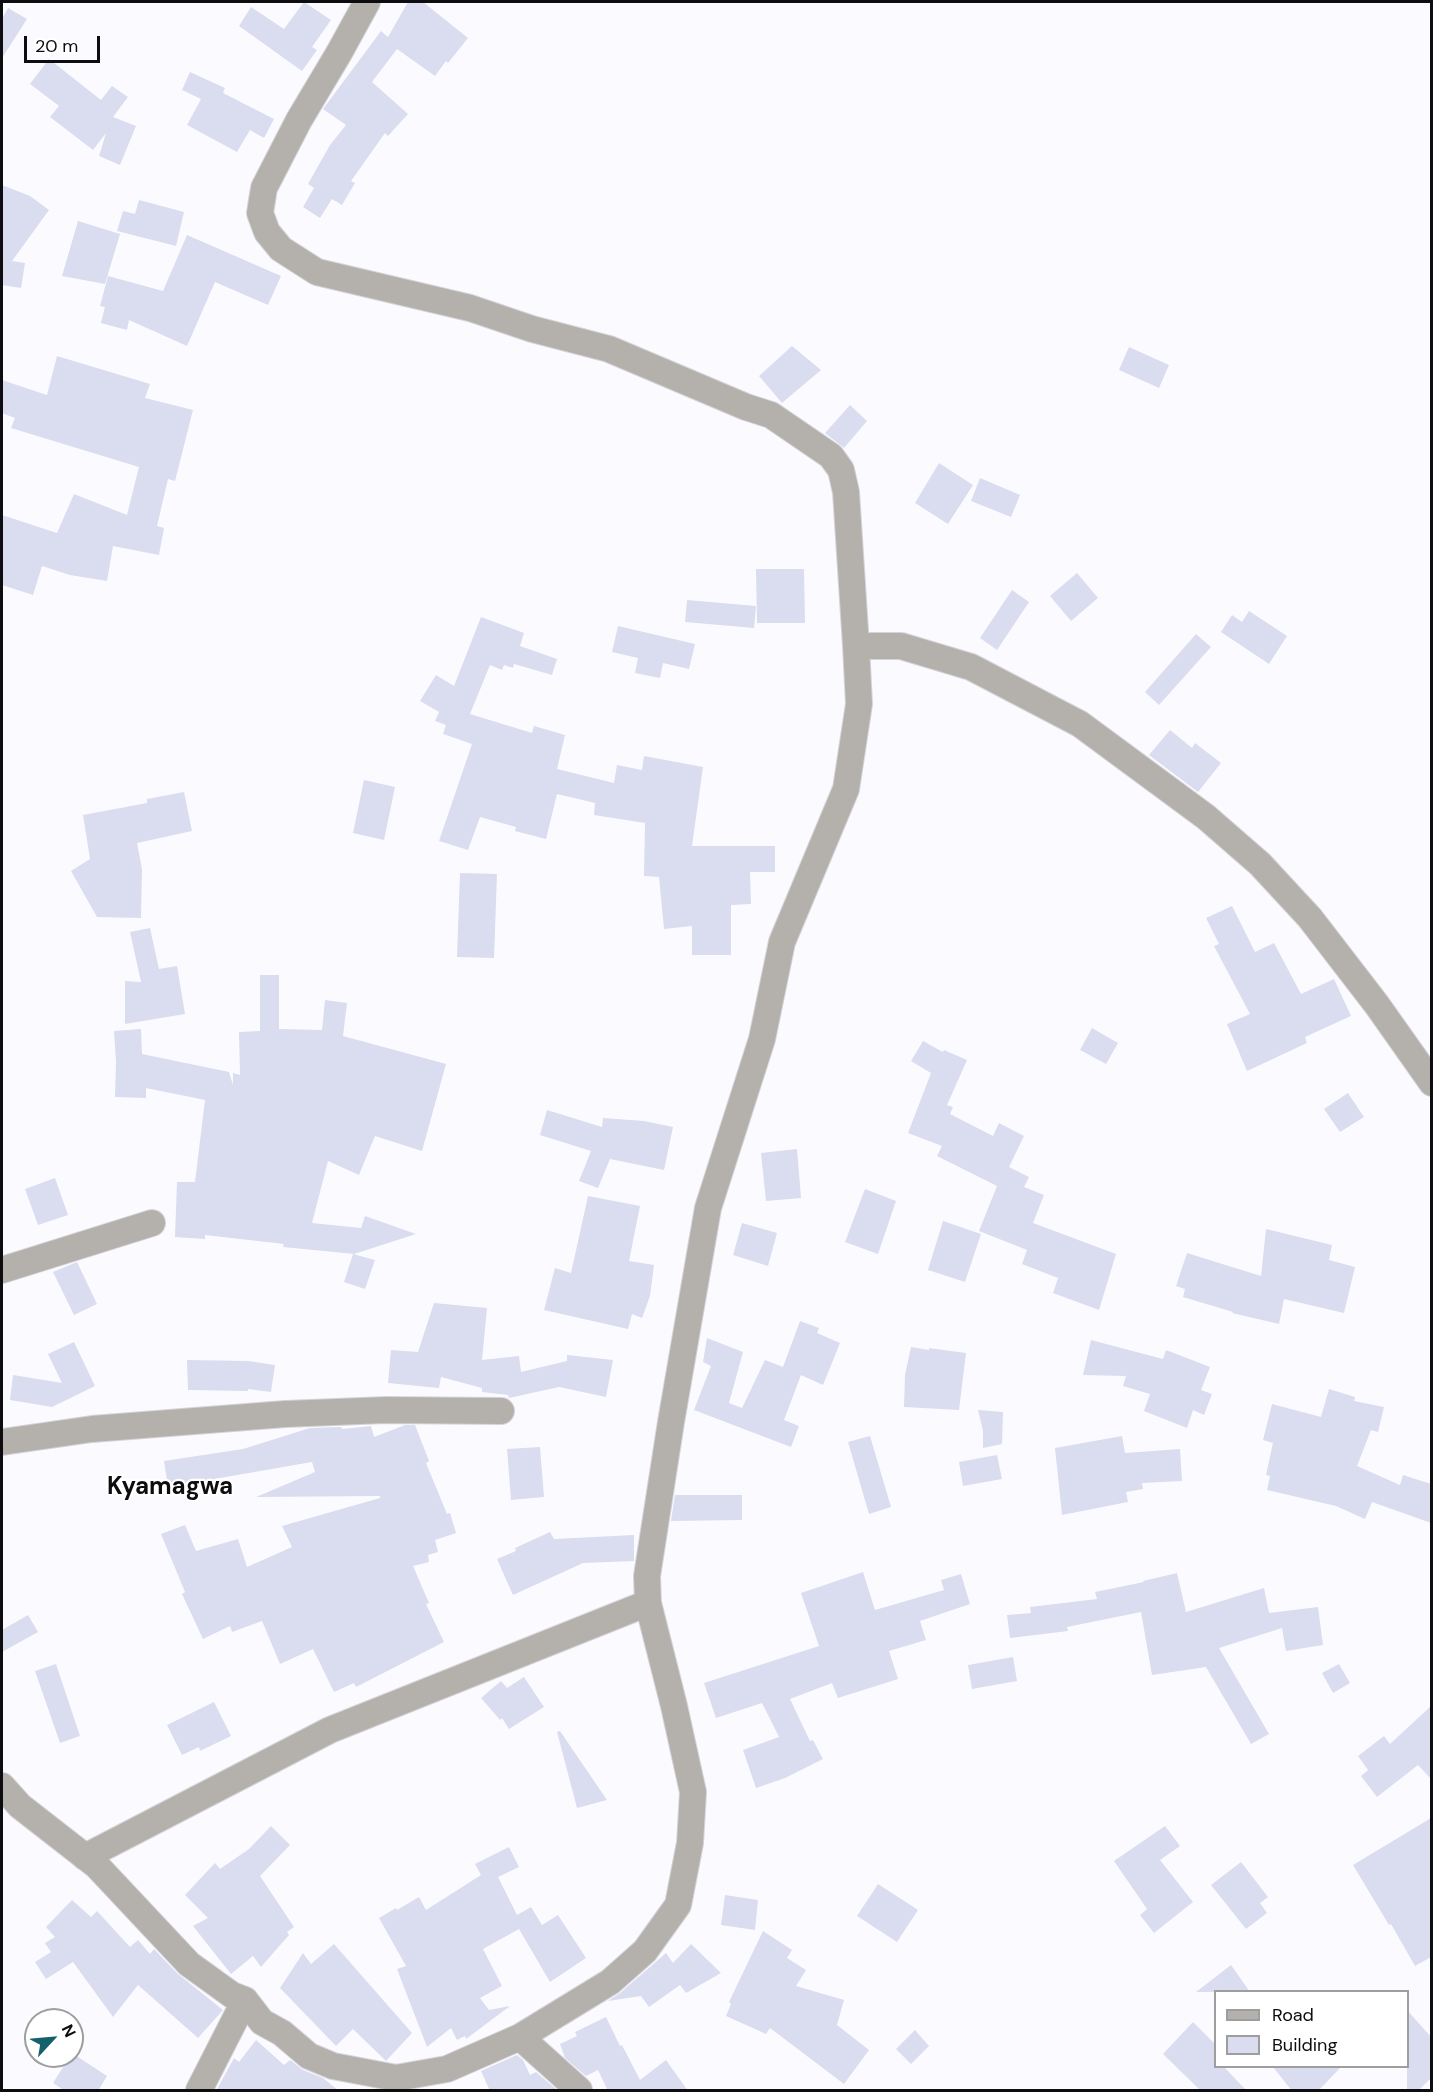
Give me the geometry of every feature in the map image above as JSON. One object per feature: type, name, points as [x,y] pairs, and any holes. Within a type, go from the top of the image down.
[{"type":"street","points":[[2,1786],[20,1806],[98,1866],[189,1964],[232,1995],[245,2000],[262,2022],[282,2033],[309,2056],[333,2066],[396,2078],[447,2069],[520,2037],[610,1982],[645,1951],[678,1905],[690,1843],[693,1792],[648,1603],[647,1576],[708,1208],[762,1040],[782,942],[846,789],[859,704],[846,492],[841,470],[831,456],[771,415],[746,407],[609,349],[532,329],[470,308],[317,272],[281,249],[267,232],[260,213],[264,188],[299,120],[367,2]]},
{"type":"street","points":[[856,646],[902,646],[972,667],[1080,724],[1206,817],[1260,864],[1310,918],[1377,1005],[1431,1083]]},
{"type":"street","points":[[2,1270],[152,1223]]},
{"type":"street","points":[[2,1442],[92,1429],[285,1414],[386,1410],[501,1411]]},
{"type":"street","points":[[85,1857],[330,1730],[648,1603]]},
{"type":"street","points":[[199,2091],[245,2000]]},
{"type":"street","points":[[520,2037],[579,2091]]},
{"type":"building","points":[[304,2],[331,20],[312,47],[317,50],[302,71],[239,26],[251,7],[284,29]]},
{"type":"building","points":[[408,2],[423,2],[468,38],[435,76],[397,49],[372,82],[408,114],[388,136],[385,133],[351,181],[355,183],[342,205],[332,199],[320,218],[303,207],[314,188],[308,184],[330,145],[346,125],[323,109],[381,31],[388,37]]},
{"type":"building","points":[[8,8],[27,19],[2,58],[2,19]]},
{"type":"building","points":[[49,59],[101,100],[112,86],[128,97],[113,117],[136,126],[120,165],[99,156],[106,133],[93,150],[50,117],[59,106],[30,84]]},
{"type":"building","points":[[190,72],[225,88],[223,93],[274,119],[264,138],[250,130],[237,152],[187,125],[201,99],[182,90]]},
{"type":"building","points":[[2,185],[30,196],[49,210],[12,261],[25,263],[21,288],[2,285]]},
{"type":"building","points":[[139,200],[184,212],[176,246],[117,231],[123,211],[135,214]]},
{"type":"building","points":[[78,221],[120,234],[105,284],[62,276]]},
{"type":"building","points":[[187,235],[281,276],[268,305],[215,282],[187,346],[129,320],[127,330],[101,323],[105,307],[100,306],[108,276],[163,291]]},
{"type":"building","points":[[792,346],[821,370],[782,403],[759,376]]},
{"type":"building","points":[[1129,347],[1169,365],[1159,388],[1119,370]]},
{"type":"building","points":[[57,356],[150,384],[145,398],[193,410],[175,481],[168,479],[157,526],[164,528],[159,555],[113,546],[107,581],[70,575],[42,566],[33,595],[2,585],[2,515],[57,533],[74,494],[127,515],[139,467],[11,428],[15,418],[2,413],[2,380],[47,395]]},
{"type":"building","points":[[850,405],[867,421],[844,448],[825,433]]},
{"type":"building","points":[[939,463],[973,485],[948,524],[915,503]]},
{"type":"building","points":[[980,478],[1020,495],[1011,517],[971,501]]},
{"type":"building","points":[[756,569],[804,569],[805,623],[757,623]]},
{"type":"building","points":[[1077,573],[1098,598],[1071,621],[1050,596]]},
{"type":"building","points":[[1012,590],[1029,602],[997,650],[980,638]]},
{"type":"building","points":[[687,600],[756,606],[754,628],[685,622]]},
{"type":"building","points":[[1249,611],[1287,636],[1269,664],[1221,632],[1232,615],[1242,622]]},
{"type":"building","points":[[481,617],[524,633],[520,646],[557,659],[552,675],[514,664],[513,668],[504,665],[502,670],[490,665],[470,714],[532,733],[534,726],[565,735],[557,769],[614,783],[617,765],[642,770],[644,756],[703,767],[692,846],[775,846],[775,872],[750,872],[751,904],[731,905],[731,955],[692,955],[692,926],[664,929],[659,877],[644,876],[645,823],[594,815],[595,803],[557,794],[546,839],[515,831],[516,827],[480,817],[468,850],[439,841],[472,744],[443,734],[446,725],[435,721],[439,712],[420,701],[436,675],[454,686]]},
{"type":"building","points":[[618,626],[695,644],[689,669],[663,663],[660,678],[635,673],[638,658],[612,652]]},
{"type":"building","points":[[1196,634],[1211,647],[1159,705],[1145,692]]},
{"type":"building","points":[[1170,730],[1192,748],[1195,743],[1221,763],[1198,792],[1149,755]]},
{"type":"building","points":[[364,780],[395,787],[384,840],[353,833]]},
{"type":"building","points":[[184,792],[192,831],[137,843],[142,869],[141,918],[97,917],[71,871],[90,859],[83,815],[147,803],[147,799]]},
{"type":"building","points":[[460,873],[497,874],[494,958],[457,957]]},
{"type":"building","points":[[1232,906],[1255,952],[1274,943],[1301,994],[1334,979],[1351,1016],[1305,1037],[1307,1043],[1247,1071],[1227,1024],[1250,1014],[1214,946],[1219,944],[1206,918]]},
{"type":"building","points":[[150,928],[159,969],[177,966],[185,1014],[125,1024],[125,981],[141,982],[130,932]]},
{"type":"building","points":[[260,975],[279,975],[279,1029],[322,1030],[325,1000],[347,1003],[343,1036],[446,1064],[422,1151],[375,1136],[359,1175],[328,1161],[312,1223],[361,1228],[365,1216],[416,1234],[354,1254],[283,1247],[284,1244],[205,1235],[205,1239],[175,1237],[177,1182],[195,1182],[205,1100],[146,1088],[146,1098],[115,1097],[114,1031],[141,1029],[142,1054],[229,1072],[233,1085],[233,1073],[240,1075],[239,1032],[260,1031]]},
{"type":"building","points":[[1092,1028],[1118,1043],[1106,1064],[1080,1050]]},
{"type":"building","points":[[923,1041],[943,1052],[944,1050],[967,1060],[947,1105],[953,1107],[950,1114],[993,1136],[999,1123],[1024,1136],[1009,1167],[1029,1177],[1024,1187],[1044,1195],[1033,1223],[1116,1254],[1099,1310],[1053,1293],[1058,1278],[1022,1264],[1027,1250],[979,1231],[997,1186],[937,1156],[942,1146],[908,1133],[931,1073],[911,1061]]},
{"type":"building","points":[[1348,1093],[1364,1117],[1340,1132],[1324,1109]]},
{"type":"building","points":[[547,1110],[602,1127],[603,1118],[644,1121],[673,1127],[664,1170],[610,1159],[598,1188],[579,1181],[591,1151],[540,1135]]},
{"type":"building","points":[[797,1149],[801,1198],[766,1201],[761,1153]]},
{"type":"building","points":[[55,1178],[68,1215],[38,1225],[25,1189]]},
{"type":"building","points":[[865,1189],[896,1201],[878,1254],[845,1242]]},
{"type":"building","points":[[588,1196],[640,1206],[629,1261],[654,1265],[650,1296],[642,1318],[632,1314],[628,1329],[544,1310],[555,1268],[571,1273]]},
{"type":"building","points":[[943,1221],[981,1234],[965,1282],[928,1270]]},
{"type":"building","points":[[742,1223],[777,1233],[768,1266],[733,1255]]},
{"type":"building","points":[[1266,1229],[1332,1245],[1329,1260],[1355,1267],[1344,1313],[1284,1299],[1279,1324],[1232,1313],[1183,1297],[1185,1289],[1176,1286],[1187,1253],[1261,1276]]},
{"type":"building","points":[[353,1254],[375,1260],[365,1289],[344,1282]]},
{"type":"building","points":[[77,1262],[97,1304],[74,1315],[53,1272]]},
{"type":"building","points":[[434,1303],[487,1308],[482,1360],[519,1356],[521,1372],[567,1361],[567,1355],[613,1360],[606,1397],[559,1387],[509,1398],[508,1395],[482,1392],[482,1388],[441,1377],[439,1388],[388,1383],[391,1350],[418,1352]]},
{"type":"building","points":[[800,1321],[819,1328],[817,1333],[840,1343],[823,1385],[801,1375],[784,1420],[799,1426],[791,1447],[694,1410],[711,1366],[703,1362],[707,1338],[743,1352],[729,1403],[742,1408],[765,1360],[783,1367]]},
{"type":"building","points":[[1091,1340],[1163,1359],[1166,1350],[1210,1367],[1201,1390],[1212,1394],[1204,1415],[1193,1410],[1187,1428],[1144,1411],[1150,1394],[1123,1386],[1126,1376],[1083,1375]]},
{"type":"building","points":[[74,1342],[95,1386],[52,1407],[10,1400],[13,1375],[62,1383],[48,1354]]},
{"type":"building","points":[[911,1347],[966,1353],[959,1410],[904,1407],[905,1375]]},
{"type":"building","points":[[187,1360],[248,1361],[275,1365],[271,1392],[248,1389],[248,1391],[188,1390]]},
{"type":"building","points":[[1329,1389],[1355,1397],[1354,1401],[1384,1407],[1378,1432],[1371,1430],[1357,1466],[1400,1485],[1403,1475],[1431,1484],[1431,1523],[1372,1502],[1365,1519],[1336,1506],[1267,1490],[1270,1476],[1266,1475],[1273,1443],[1263,1440],[1272,1404],[1321,1417]]},
{"type":"building","points":[[978,1410],[1003,1412],[1002,1444],[983,1448],[983,1431]]},
{"type":"building","points":[[405,1425],[415,1425],[429,1461],[426,1463],[447,1514],[450,1513],[456,1533],[435,1540],[438,1552],[428,1555],[429,1562],[413,1566],[429,1603],[426,1604],[444,1642],[356,1687],[354,1683],[334,1692],[313,1649],[280,1664],[262,1621],[232,1632],[230,1626],[203,1639],[182,1594],[185,1592],[161,1534],[185,1525],[196,1551],[238,1539],[247,1567],[292,1547],[282,1526],[380,1498],[380,1496],[256,1497],[315,1472],[312,1462],[168,1487],[164,1461],[243,1449],[310,1428],[341,1427],[342,1429],[371,1426],[374,1437]]},
{"type":"building","points":[[870,1436],[891,1507],[869,1514],[848,1442]]},
{"type":"building","points":[[1122,1436],[1125,1453],[1180,1449],[1182,1481],[1142,1483],[1143,1489],[1126,1492],[1128,1502],[1062,1515],[1055,1448]]},
{"type":"building","points":[[540,1447],[544,1497],[511,1500],[507,1449]]},
{"type":"building","points":[[997,1455],[1002,1479],[963,1486],[959,1462]]},
{"type":"building","points":[[675,1495],[742,1495],[742,1520],[671,1521]]},
{"type":"building","points":[[550,1532],[554,1539],[634,1535],[634,1561],[583,1563],[513,1595],[497,1559]]},
{"type":"building","points":[[863,1572],[875,1610],[944,1590],[941,1580],[961,1574],[970,1604],[920,1621],[926,1640],[889,1651],[898,1679],[838,1698],[832,1683],[790,1699],[810,1741],[813,1740],[823,1759],[785,1778],[756,1788],[743,1750],[779,1737],[762,1703],[716,1718],[704,1683],[819,1646],[801,1593]]},
{"type":"building","points":[[1177,1573],[1186,1612],[1264,1588],[1269,1613],[1318,1607],[1323,1645],[1286,1651],[1282,1628],[1219,1648],[1269,1734],[1251,1744],[1206,1667],[1152,1675],[1141,1612],[1067,1627],[1068,1631],[1010,1638],[1007,1615],[1031,1613],[1030,1607],[1097,1599],[1095,1592]]},
{"type":"building","points":[[28,1615],[38,1632],[2,1652],[2,1630]]},
{"type":"building","points":[[1013,1657],[1017,1681],[972,1689],[968,1665]]},
{"type":"building","points":[[56,1664],[80,1736],[60,1743],[35,1671]]},
{"type":"building","points":[[1339,1664],[1350,1683],[1333,1693],[1322,1673]]},
{"type":"building","points":[[524,1677],[544,1707],[509,1729],[502,1718],[500,1720],[481,1698],[501,1681],[507,1688]]},
{"type":"building","points":[[214,1702],[231,1736],[200,1751],[199,1747],[182,1755],[167,1725]]},
{"type":"building","points":[[1431,1706],[1431,1779],[1418,1765],[1377,1797],[1361,1776],[1368,1770],[1358,1756],[1384,1736],[1390,1744]]},
{"type":"building","points":[[560,1731],[607,1800],[577,1808],[557,1732]]},
{"type":"building","points":[[1431,1818],[1431,1957],[1415,1966],[1353,1865]]},
{"type":"building","points":[[271,1826],[290,1845],[260,1876],[294,1927],[287,1932],[289,1935],[261,1967],[253,1956],[231,1974],[193,1926],[208,1918],[185,1895],[215,1863],[220,1869],[249,1849]]},
{"type":"building","points":[[1165,1826],[1180,1846],[1160,1860],[1193,1902],[1154,1933],[1140,1915],[1147,1909],[1114,1861]]},
{"type":"building","points":[[509,1847],[519,1867],[498,1877],[517,1915],[531,1907],[542,1925],[558,1915],[586,1958],[550,1982],[519,1929],[483,1949],[502,1986],[480,1998],[489,2010],[510,2006],[466,2039],[465,2036],[457,2040],[451,2028],[427,2047],[397,1969],[406,1966],[379,1918],[419,1897],[426,1910],[481,1875],[475,1864]]},
{"type":"building","points":[[1241,1862],[1268,1897],[1260,1903],[1267,1913],[1246,1929],[1211,1885]]},
{"type":"building","points":[[878,1884],[918,1910],[897,1942],[857,1916]]},
{"type":"building","points":[[725,1895],[758,1900],[755,1930],[721,1925]]},
{"type":"building","points":[[72,1900],[91,1917],[97,1911],[130,1947],[138,1940],[150,1954],[154,1949],[178,1974],[223,2010],[198,2038],[138,1985],[113,2017],[73,1962],[46,1979],[35,1962],[51,1952],[45,1943],[55,1937],[46,1927]]},
{"type":"building","points":[[763,1931],[792,1950],[787,1958],[806,1970],[796,1986],[844,2000],[837,2025],[869,2050],[844,2084],[770,2028],[766,2034],[726,2016],[731,2004],[729,2002]]},
{"type":"building","points":[[334,1944],[412,2033],[386,2061],[353,2029],[336,2046],[280,1988],[303,1953],[311,1964]]},
{"type":"building","points":[[691,1944],[721,1973],[686,1993],[680,1985],[649,2007],[641,1996],[608,2001],[666,1953],[673,1963]]},
{"type":"building","points":[[1231,1965],[1249,1990],[1214,1990],[1214,1992],[1196,1992]]},
{"type":"building","points":[[1409,2012],[1431,2037],[1431,2078],[1418,2091],[1407,2091]]},
{"type":"building","points":[[606,2017],[640,2080],[666,2060],[688,2091],[608,2091],[598,2070],[586,2076],[565,2058],[560,2044],[577,2036],[575,2032]]},
{"type":"building","points":[[1193,2022],[1214,2043],[1214,2068],[1225,2068],[1247,2091],[1201,2091],[1163,2054]]},
{"type":"building","points":[[915,2030],[929,2046],[911,2064],[896,2049]]},
{"type":"building","points":[[256,2040],[284,2065],[290,2060],[303,2070],[323,2078],[339,2091],[216,2091],[234,2058],[239,2062]]},
{"type":"building","points":[[517,2055],[523,2060],[530,2075],[536,2072],[557,2090],[490,2091],[481,2071]]},
{"type":"building","points":[[84,2061],[107,2076],[98,2091],[65,2091],[53,2083],[62,2068],[84,2068]]},
{"type":"building","points":[[1274,2068],[1340,2068],[1318,2091],[1292,2091]]},
{"type":"district","name":"Kyamagwa","points":[[170,1488]]}]
